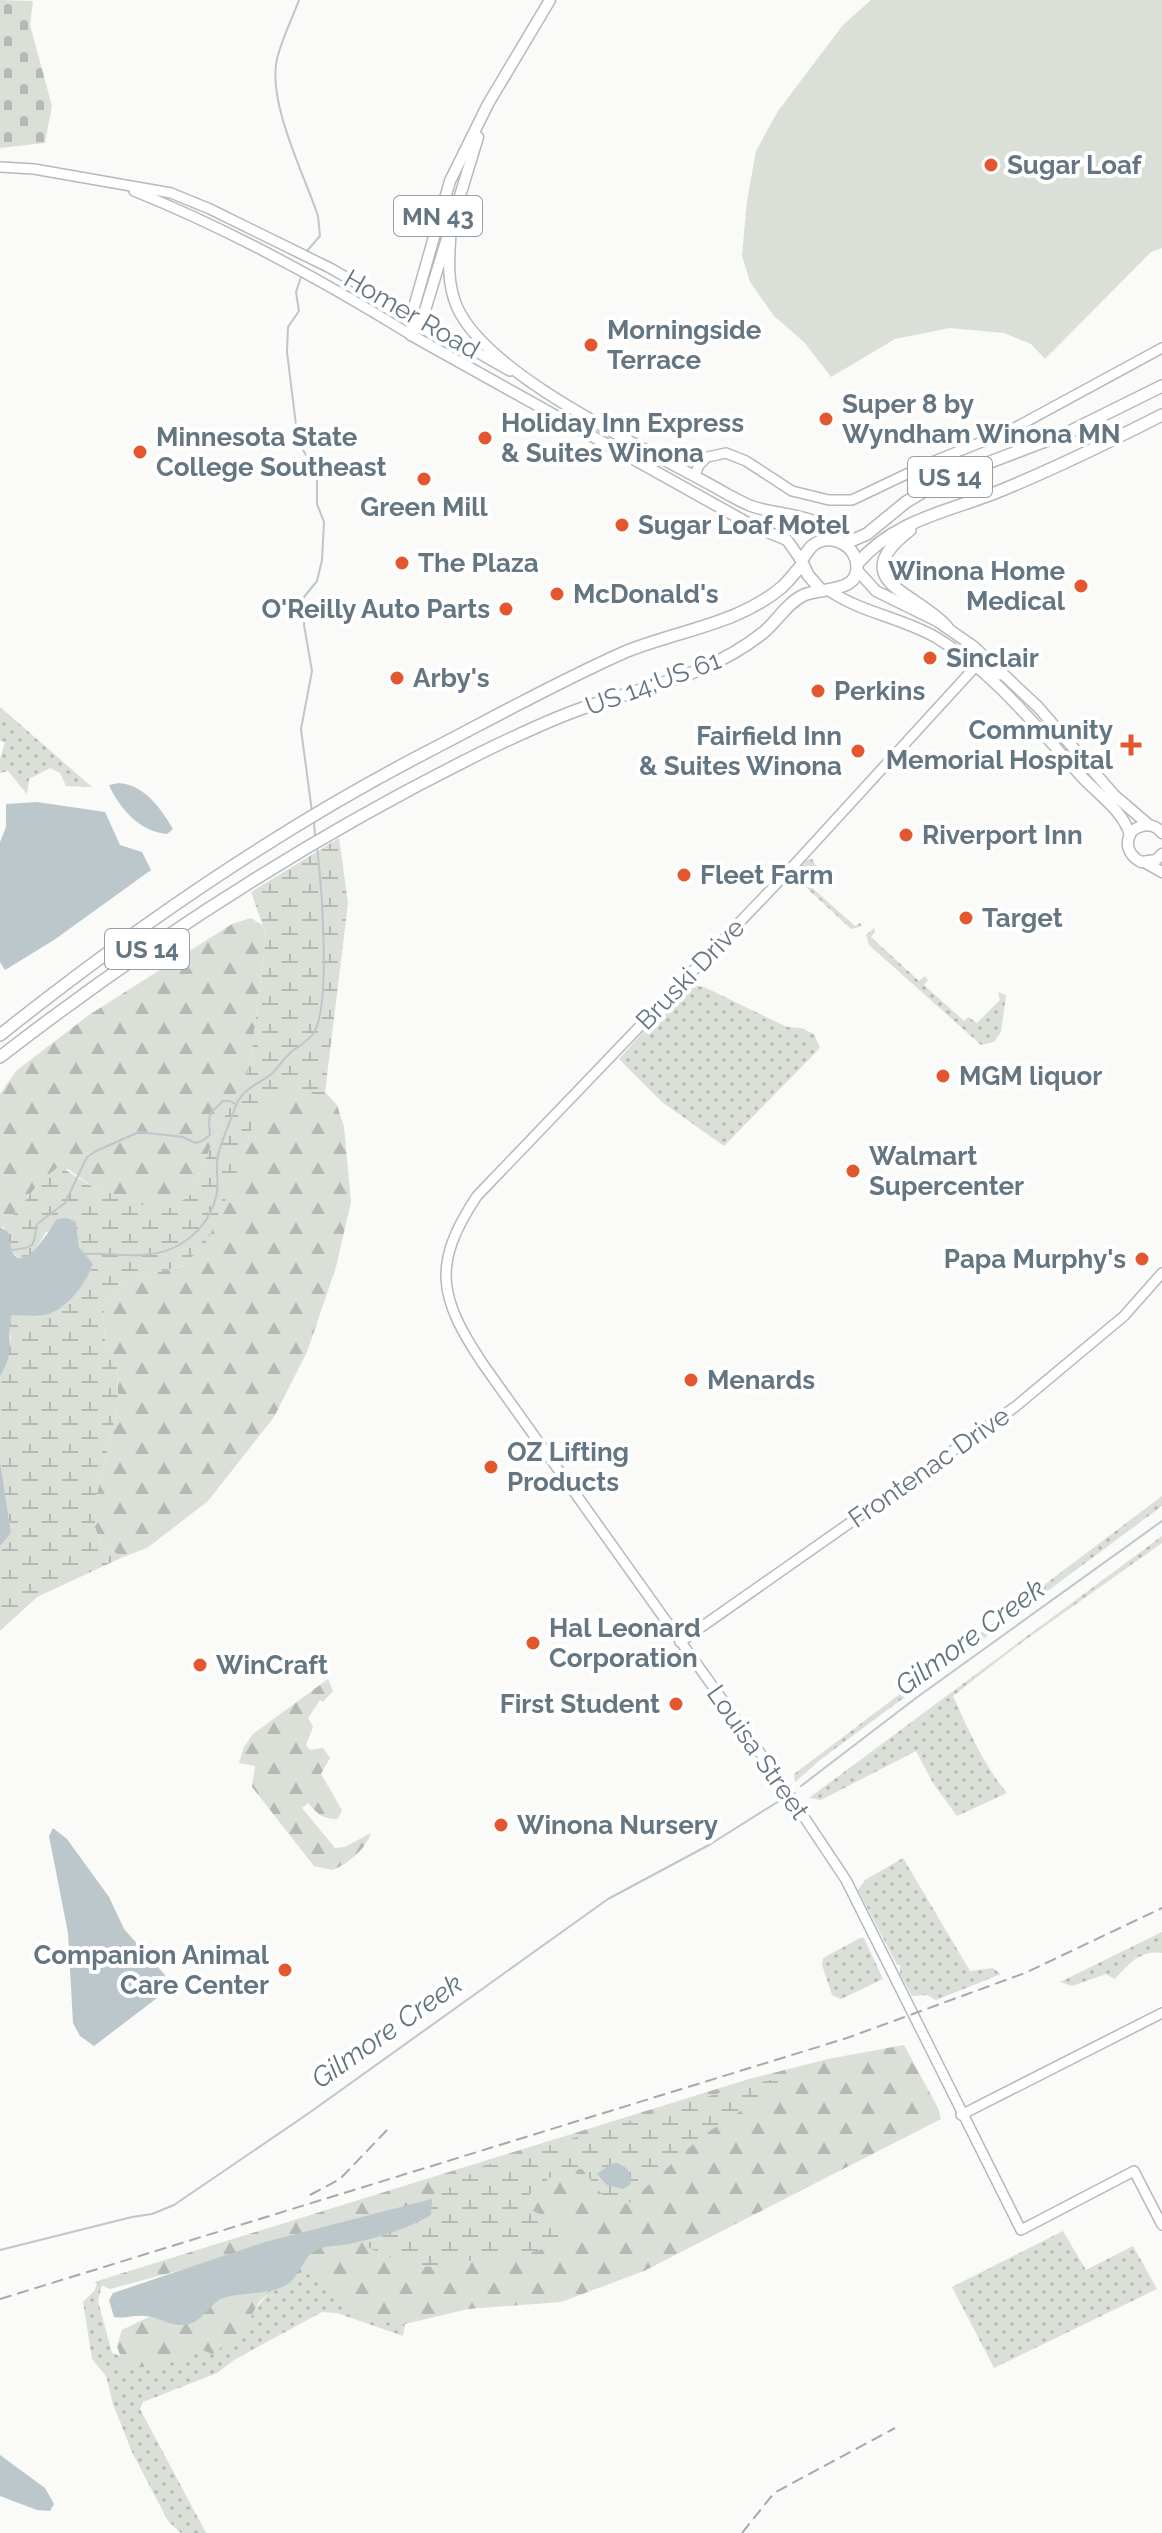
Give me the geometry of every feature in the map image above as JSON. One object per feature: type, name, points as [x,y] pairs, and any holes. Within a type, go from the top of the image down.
[{"type":"highway","name":"US 14;US 61","points":[[0,1035],[139,929],[294,827],[344,798],[429,751],[623,653],[755,605],[784,586],[816,543],[830,540],[842,543],[867,534],[906,502],[943,480],[1069,432],[1162,386]]},
{"type":"highway","name":"US 14;US 61","points":[[0,1057],[152,945],[347,823],[559,717],[666,684],[705,668],[757,637],[799,598],[850,582],[857,567],[880,543],[898,530],[941,510],[1051,469],[1162,415]]},
{"type":"highway","points":[[941,510],[892,546],[885,556],[884,570],[886,579],[896,590],[931,612],[947,627]]},
{"type":"highway","points":[[842,543],[852,552],[857,567]]},
{"type":"highway","points":[[802,563],[826,591]]},
{"type":"main road","name":"MN 43","points":[[417,317],[450,181],[488,104],[550,0]]},
{"type":"main road","name":"MN 43","points":[[411,335],[488,104]]},
{"type":"main road","name":"MN 43","points":[[451,222],[448,274],[457,306],[471,331],[524,379]]},
{"type":"main road","name":"Homer Road","points":[[411,335],[755,527],[787,540],[802,563]]},
{"type":"main road","name":"Homer Road","points":[[524,379],[695,475]]},
{"type":"main road","name":"MN 43","points":[[695,475],[752,506],[808,518],[834,533],[842,543]]},
{"type":"main road","points":[[857,567],[876,591],[947,627],[973,646],[1038,707],[1114,795],[1162,833]]},
{"type":"main road","points":[[826,591],[850,604],[917,628],[976,666],[1026,713],[1083,778],[1118,812],[1130,835],[1129,851],[1134,857],[1162,872]]},
{"type":"main road","points":[[1130,835],[1137,827],[1149,825]]},
{"type":"main road","points":[[1144,862],[1156,860],[1162,854]]},
{"type":"street","name":"Homer Road","points":[[0,167],[34,169],[171,193],[330,268],[524,379]]},
{"type":"street","name":"Homer Road","points":[[116,183],[206,220],[326,284],[411,335]]},
{"type":"street","points":[[695,475],[707,457],[726,453],[746,461],[792,491],[827,500],[852,500],[916,468],[1009,431],[1162,348]]},
{"type":"street","points":[[976,666],[994,671],[1038,707]]},
{"type":"street","name":"Bruski Drive","points":[[448,1302],[446,1274],[450,1250],[457,1225],[477,1196],[783,877],[976,666]]},
{"type":"street","name":"Frontenac Drive","points":[[680,1642],[1015,1407],[1124,1316],[1162,1273]]},
{"type":"street","name":"Louisa Street","points":[[448,1302],[475,1352],[846,1880],[1021,2230],[1134,2171],[1162,2225]]},
{"type":"street","points":[[961,2115],[1162,2013]]},
{"type":"green space","points":[[0,0],[33,1],[30,25],[52,106],[45,143],[0,148]]},
{"type":"green space","points":[[871,0],[1162,0],[1162,248],[1151,252],[1045,359],[1031,344],[1004,333],[950,328],[895,339],[831,377],[804,342],[774,316],[750,282],[742,256],[756,151],[778,111],[843,25]]},
{"type":"green space","points":[[0,707],[92,787],[66,786],[60,773],[50,768],[29,779],[27,794],[8,771],[0,773],[5,742],[0,741]]},
{"type":"green space","points":[[339,838],[348,903],[325,1092],[292,1092],[271,1101],[253,1126],[208,1240],[183,1266],[142,1276],[114,1289],[103,1314],[106,1345],[117,1365],[118,1406],[95,1502],[95,1528],[101,1545],[123,1557],[37,1597],[0,1631],[0,1546],[11,1533],[0,1460],[0,1376],[11,1339],[9,1328],[12,1314],[37,1316],[53,1312],[74,1294],[93,1265],[79,1247],[76,1222],[46,1232],[32,1252],[23,1258],[13,1252],[3,1227],[41,1181],[59,1166],[96,1189],[149,1208],[171,1208],[190,1195],[220,1125],[250,1067],[266,935],[251,892]]},
{"type":"green space","points":[[812,859],[820,872],[809,885],[855,926],[860,923],[862,926],[851,929],[796,878],[796,870]]},
{"type":"green space","points":[[251,918],[262,925],[266,935],[250,1067],[220,1125],[190,1195],[171,1208],[149,1208],[96,1189],[68,1169],[41,1181],[0,1227],[0,1094],[16,1071],[89,1015],[232,924]]},
{"type":"green space","points":[[874,928],[871,937],[919,981],[925,976],[928,980],[924,985],[964,1021],[968,1017],[977,1023],[1000,1000],[998,992],[1006,995],[1001,1032],[994,1042],[981,1045],[869,945],[866,935]]},
{"type":"green space","points":[[686,984],[704,987],[787,1027],[801,1028],[814,1034],[820,1048],[724,1146],[662,1102],[619,1059]]},
{"type":"green space","points":[[292,1092],[325,1092],[337,1105],[344,1127],[351,1202],[336,1267],[307,1352],[274,1417],[208,1501],[147,1548],[123,1557],[101,1545],[95,1528],[95,1502],[118,1406],[117,1365],[106,1345],[103,1314],[114,1289],[142,1276],[184,1266],[237,1173],[253,1126],[271,1100]]},
{"type":"green space","points":[[1162,1496],[1162,1506],[820,1760],[795,1782],[794,1774]]},
{"type":"green space","points":[[1162,1536],[1162,1543],[1017,1646],[953,1696],[984,1759],[1007,1793],[957,1816],[933,1783],[916,1751],[821,1800],[809,1798]]},
{"type":"green space","points":[[328,1679],[333,1691],[323,1702],[320,1700],[308,1718],[313,1727],[306,1745],[310,1750],[323,1748],[330,1758],[321,1774],[342,1810],[338,1819],[333,1819],[321,1816],[308,1803],[302,1808],[335,1848],[345,1847],[371,1833],[355,1856],[332,1870],[314,1866],[252,1787],[255,1766],[239,1763],[244,1747],[253,1734]]},
{"type":"green space","points":[[903,1858],[970,1971],[993,1968],[1001,1974],[936,2000],[927,1995],[912,1996],[900,1974],[900,1965],[897,1965],[858,1890],[865,1880]]},
{"type":"green space","points":[[1162,1932],[1162,1953],[1141,1956],[1115,1979],[1106,1974],[1072,1986],[1060,1982]]},
{"type":"green space","points":[[864,1938],[883,1979],[841,1999],[832,1995],[822,1965],[823,1958]]},
{"type":"green space","points":[[904,2045],[941,2119],[644,2271],[561,2302],[468,2309],[405,2324],[367,2320],[305,2271],[283,2280],[260,2301],[241,2333],[212,2354],[198,2348],[164,2366],[124,2368],[117,2346],[122,2330],[324,2232],[110,2289],[94,2282],[749,2079],[828,2059]]},
{"type":"green space","points":[[798,2074],[702,2136],[629,2203],[612,2207],[582,2169],[557,2172],[529,2195],[511,2200],[556,2222],[568,2224],[573,2235],[538,2251],[419,2268],[371,2249],[362,2240],[430,2215],[432,2199],[483,2166],[742,2086]]},
{"type":"green space","points":[[1063,2231],[1086,2270],[1133,2246],[1157,2289],[994,2368],[952,2287]]},
{"type":"green space","points":[[305,2271],[370,2320],[405,2324],[403,2336],[337,2313],[322,2312],[234,2360],[217,2373],[143,2402],[140,2409],[206,2533],[181,2533],[168,2521],[132,2452],[113,2404],[106,2376],[92,2359],[83,2302],[95,2290],[97,2283],[102,2285],[98,2301],[112,2353],[121,2356],[123,2366],[164,2366],[198,2348],[241,2333],[274,2288]]},
{"type":"shaded area","points":[[119,783],[144,793],[173,829],[167,834],[139,824],[118,802],[109,785]]},
{"type":"shaded area","points":[[37,802],[105,812],[120,845],[142,852],[151,870],[54,940],[5,970],[0,962],[0,842],[6,827],[6,804]]},
{"type":"shaded area","points":[[67,1218],[76,1222],[79,1247],[93,1264],[90,1272],[74,1295],[53,1312],[41,1316],[12,1315],[8,1358],[0,1376],[0,1227],[8,1232],[12,1251],[23,1258],[37,1247],[57,1219]]},
{"type":"shaded area","points":[[0,1460],[11,1533],[0,1546]]},
{"type":"shaded area","points":[[53,1828],[67,1839],[109,1897],[124,1929],[165,1975],[166,1985],[157,1998],[94,2046],[80,2036],[73,2023],[68,1933],[49,1836]]},
{"type":"shaded area","points":[[617,2163],[630,2174],[630,2185],[623,2189],[607,2185],[597,2174]]},
{"type":"shaded area","points":[[432,2199],[431,2215],[422,2220],[381,2236],[319,2249],[309,2256],[286,2285],[221,2299],[192,2323],[180,2325],[145,2316],[114,2317],[109,2300],[113,2293],[265,2242]]},
{"type":"shaded area","points":[[0,2455],[45,2488],[54,2504],[50,2511],[37,2510],[0,2496]]},
{"type":"waterway","points":[[299,0],[279,52],[275,76],[282,116],[318,216],[320,236],[306,252]]},
{"type":"waterway","points":[[302,274],[296,292],[299,311],[288,327],[287,352],[297,433],[317,474],[317,504],[324,522],[322,560],[317,581],[304,597],[304,625],[312,671],[301,729],[312,812]]},
{"type":"waterway","points":[[314,822],[315,835]]},
{"type":"waterway","points":[[84,1254],[163,1252],[194,1234],[214,1204],[218,1155],[237,1103],[247,1090],[272,1074],[287,1056],[313,1034],[319,1020],[324,972],[317,846]]},
{"type":"waterway","points":[[12,1250],[33,1244],[37,1224],[65,1203],[87,1157],[96,1151],[139,1132],[183,1137],[195,1143],[202,1141],[210,1135],[209,1119],[214,1109],[223,1101],[235,1104]]},
{"type":"waterway","name":"Gilmore Creek","points":[[801,1786],[916,1698],[1162,1521]]},
{"type":"waterway","name":"Gilmore Creek","points":[[0,2250],[152,2214],[174,2205],[309,2113],[608,1899],[709,1845],[779,1801]]},
{"type":"railway","points":[[0,2299],[847,2038],[1025,1973],[1162,1908]]},
{"type":"railway","points":[[310,2195],[340,2179],[388,2129]]},
{"type":"railway","points":[[742,2533],[774,2493],[895,2428]]},
{"type":"place","name":"Sugar Loaf","points":[[991,165]]},
{"type":"place","name":"Morningside Terrace","points":[[591,345]]},
{"type":"place","name":"Super 8 by Wyndham Winona MN","points":[[826,419]]},
{"type":"place","name":"Holiday Inn Express & Suites Winona","points":[[485,438]]},
{"type":"place","name":"Minnesota State College Southeast","points":[[140,452]]},
{"type":"place","name":"Green Mill","points":[[424,479]]},
{"type":"place","name":"Sugar Loaf Motel","points":[[622,525]]},
{"type":"place","name":"The Plaza","points":[[402,563]]},
{"type":"place","name":"Winona Home Medical","points":[[1081,586]]},
{"type":"place","name":"McDonald's","points":[[557,594]]},
{"type":"place","name":"O'Reilly Auto Parts","points":[[506,609]]},
{"type":"place","name":"Sinclair","points":[[930,658]]},
{"type":"place","name":"Arby's","points":[[397,678]]},
{"type":"place","name":"Perkins","points":[[818,691]]},
{"type":"place","name":"Community Memorial Hospital","points":[[1131,745]]},
{"type":"place","name":"Fairfield Inn & Suites Winona","points":[[858,751]]},
{"type":"place","name":"Riverport Inn","points":[[906,835]]},
{"type":"place","name":"Fleet Farm","points":[[684,875]]},
{"type":"place","name":"Target","points":[[966,918]]},
{"type":"place","name":"MGM liquor","points":[[943,1076]]},
{"type":"place","name":"Walmart Supercenter","points":[[853,1171]]},
{"type":"place","name":"Papa Murphy's","points":[[1142,1259]]},
{"type":"place","name":"Menards","points":[[691,1380]]},
{"type":"place","name":"OZ Lifting Products","points":[[491,1467]]},
{"type":"place","name":"Hal Leonard Corporation","points":[[533,1643]]},
{"type":"place","name":"WinCraft","points":[[200,1665]]},
{"type":"place","name":"First Student","points":[[676,1704]]},
{"type":"place","name":"Winona Nursery","points":[[501,1825]]},
{"type":"place","name":"Companion Animal Care Center","points":[[285,1970]]}]
